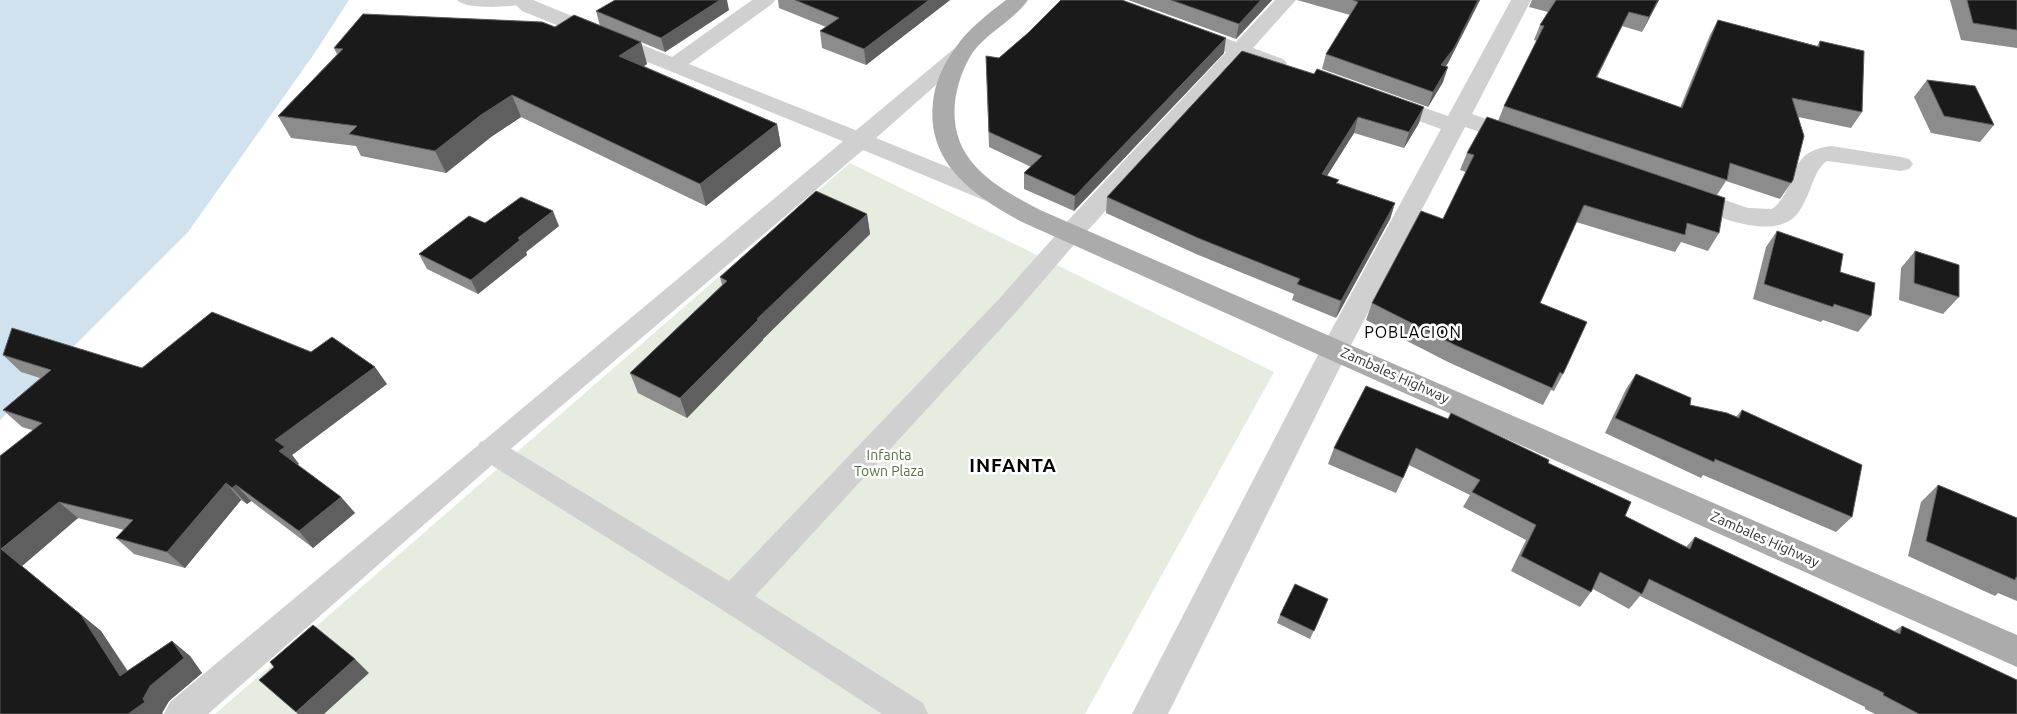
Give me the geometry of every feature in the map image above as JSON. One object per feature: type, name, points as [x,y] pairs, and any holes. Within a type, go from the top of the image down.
[{"type":"main road","name":"Zambales Highway","points":[[1018,0],[978,35],[963,51],[948,80],[943,102],[944,125],[949,147],[963,169],[994,195],[1031,216],[1070,234],[1336,349],[2017,651]]},
{"type":"street","points":[[521,0],[529,7],[994,195]]},
{"type":"street","points":[[674,65],[765,0]]},
{"type":"street","points":[[732,599],[1001,312],[1070,234],[1241,51],[1286,0]]},
{"type":"street","points":[[1150,714],[1336,349],[1521,0]]},
{"type":"street","points":[[1167,24],[1297,70]]},
{"type":"street","points":[[182,714],[490,450],[860,140],[963,51]]},
{"type":"street","points":[[1371,97],[1542,146]]},
{"type":"street","points":[[1664,187],[1747,216],[1766,218],[1781,216],[1790,206],[1813,158],[1821,154],[1832,153],[1901,164]]},
{"type":"street","points":[[490,450],[732,599],[911,714]]},
{"type":"lane","points":[[463,0],[507,4],[521,0]]},
{"type":"green space","name":"Infanta Town Plaza","points":[[850,163],[1274,372],[1085,714],[215,714]]},
{"type":"water","points":[[0,0],[349,0],[314,54],[188,232],[0,420]]},
{"type":"building","points":[[615,0],[720,0],[661,38],[596,11]]},
{"type":"building","points":[[795,0],[929,0],[864,49],[820,31],[839,18]]},
{"type":"building","points":[[1061,0],[1122,0],[1226,38],[1075,196],[1024,173],[1042,156],[989,132],[986,56],[999,58],[1028,33]]},
{"type":"building","points":[[1171,0],[1261,0],[1239,24]]},
{"type":"building","points":[[1353,0],[1478,0],[1454,48],[1441,65],[1448,67],[1433,92],[1326,54],[1358,2]]},
{"type":"building","points":[[1556,0],[1658,0],[1649,17],[1629,12],[1596,77],[1682,108],[1718,20],[1819,47],[1820,41],[1864,51],[1862,112],[1792,98],[1804,136],[1791,183],[1730,163],[1727,180],[1504,106],[1544,26],[1540,25]]},
{"type":"building","points":[[1967,0],[2017,0],[2017,30],[1973,23]]},
{"type":"building","points":[[363,14],[542,22],[555,27],[574,15],[641,42],[619,56],[777,124],[700,184],[512,95],[481,115],[435,151],[349,134],[357,126],[278,116],[343,49],[334,48]]},
{"type":"building","points":[[1242,51],[1314,74],[1317,69],[1424,107],[1409,132],[1358,117],[1322,174],[1339,180],[1336,183],[1395,203],[1341,301],[1297,284],[1300,279],[1198,238],[1107,197]]},
{"type":"building","points":[[1927,80],[1975,86],[1994,125],[1944,116]]},
{"type":"building","points":[[1487,117],[1725,198],[1719,233],[1687,223],[1685,235],[1584,205],[1540,303],[1587,322],[1563,374],[1560,372],[1552,388],[1455,345],[1372,303],[1421,211],[1443,219],[1474,155],[1467,153]]},
{"type":"building","points":[[816,191],[867,214],[757,319],[680,398],[630,373],[727,281],[720,277]]},
{"type":"building","points":[[521,197],[553,211],[518,238],[520,240],[471,280],[419,254],[469,216],[485,223]]},
{"type":"building","points":[[1777,231],[1843,254],[1840,272],[1875,283],[1871,316],[1834,304],[1833,307],[1764,284]]},
{"type":"building","points":[[1915,251],[1959,265],[1959,297],[1914,283]]},
{"type":"building","points":[[212,312],[311,352],[332,337],[375,367],[275,440],[285,447],[279,451],[341,497],[299,531],[236,485],[232,488],[226,483],[167,552],[116,538],[133,520],[59,502],[1,549],[81,615],[120,676],[172,641],[184,658],[150,686],[143,699],[145,702],[128,714],[0,714],[0,456],[42,423],[3,410],[51,370],[3,355],[12,328],[142,368]]},
{"type":"building","points":[[1636,374],[1691,398],[1690,405],[1727,413],[1739,418],[1742,410],[1862,465],[1852,517],[1715,459],[1714,462],[1615,418]]},
{"type":"building","points":[[1366,386],[1448,419],[1451,413],[1549,460],[1548,463],[1631,502],[1625,516],[1690,549],[1695,537],[1900,634],[1902,626],[2017,680],[2017,714],[1919,714],[1883,695],[1884,693],[1649,579],[1642,594],[1600,572],[1591,592],[1521,556],[1536,525],[1472,492],[1480,480],[1416,448],[1403,478],[1334,448]]},
{"type":"building","points":[[1938,485],[2017,518],[2017,577],[2015,580],[1926,541]]},
{"type":"building","points":[[1295,584],[1328,599],[1314,631],[1280,615]]},
{"type":"building","points":[[313,625],[355,659],[296,712],[259,680],[274,667],[270,662]]},
{"type":"district","name":"POBLACION","points":[[1413,332]]},
{"type":"district","name":"INFANTA","points":[[1013,465]]}]
